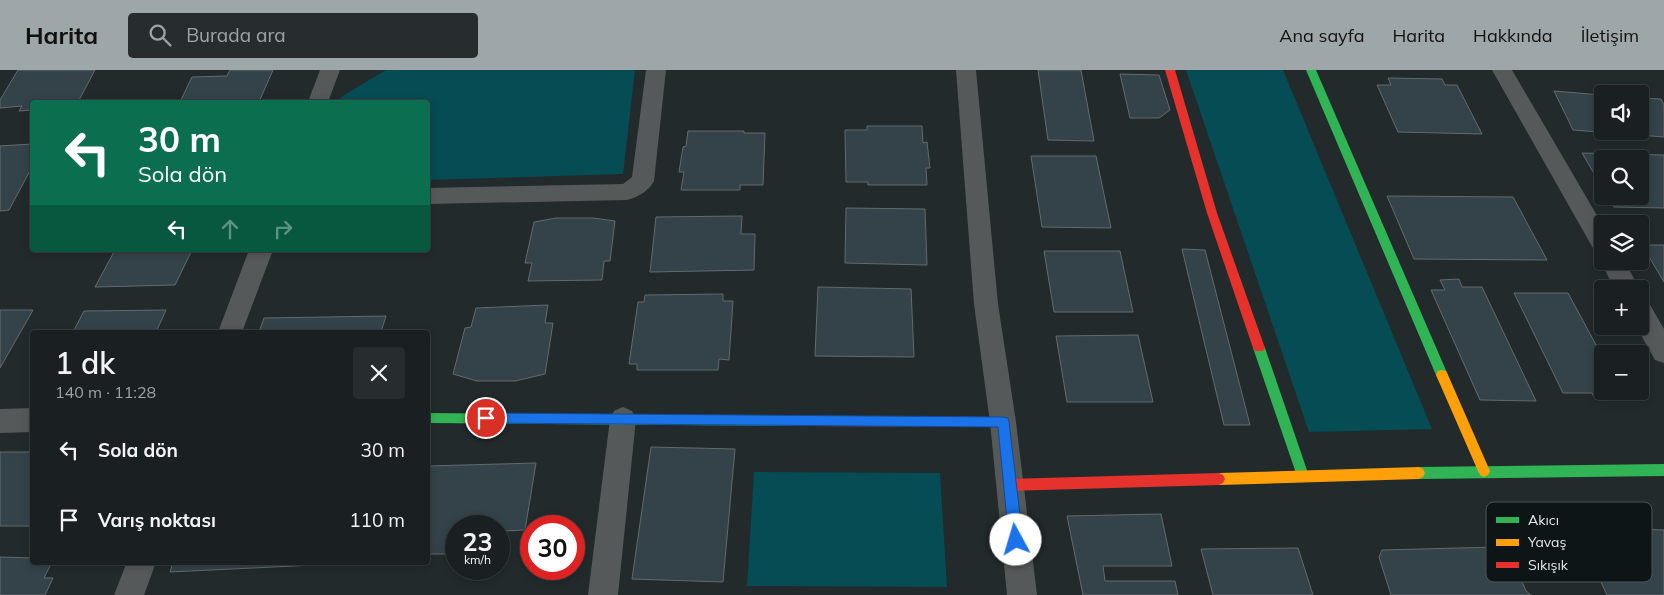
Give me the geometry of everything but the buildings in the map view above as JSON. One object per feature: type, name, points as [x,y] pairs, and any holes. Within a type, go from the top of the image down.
[{"type":"street","points":[[319,100],[330,70]]},
{"type":"street","points":[[430,196],[627,192],[643,181],[656,70]]},
{"type":"street","points":[[966,70],[986,304],[1003,422],[1022,595]]},
{"type":"street","points":[[1170,70],[1212,213],[1303,476]]},
{"type":"street","points":[[1312,70],[1484,471]]},
{"type":"street","points":[[1502,70],[1594,230]]},
{"type":"street","points":[[231,330],[260,252]]},
{"type":"street","points":[[1649,326],[1664,352]]},
{"type":"street","points":[[430,418],[1003,422]]},
{"type":"street","points":[[603,595],[624,419]]},
{"type":"street","points":[[0,421],[30,420]]},
{"type":"street","points":[[1010,485],[1484,471],[1664,470]]},
{"type":"street","points":[[129,595],[141,565]]},
{"type":"shaded area","points":[[386,70],[635,70],[623,174],[430,180],[430,100],[339,100],[341,97]]},
{"type":"shaded area","points":[[1186,70],[1283,70],[1432,429],[1309,432]]},
{"type":"shaded area","points":[[754,472],[940,473],[947,587],[747,586]]},
{"type":"traffic: fast","points":[[1311,70],[1442,375]]},
{"type":"traffic: fast","points":[[1259,348],[1303,476]]},
{"type":"traffic: fast","points":[[430,418],[793,421]]},
{"type":"traffic: fast","points":[[1419,473],[1664,470]]},
{"type":"traffic: slow","points":[[1442,375],[1484,471]]},
{"type":"traffic: slow","points":[[1219,479],[1419,473]]},
{"type":"traffic: jam","points":[[1170,70],[1212,213],[1259,348]]},
{"type":"traffic: jam","points":[[793,421],[1003,422]]},
{"type":"traffic: jam","points":[[1010,485],[1219,479]]},
{"type":"route","points":[[486,418],[1003,422],[1016,540]]}]
